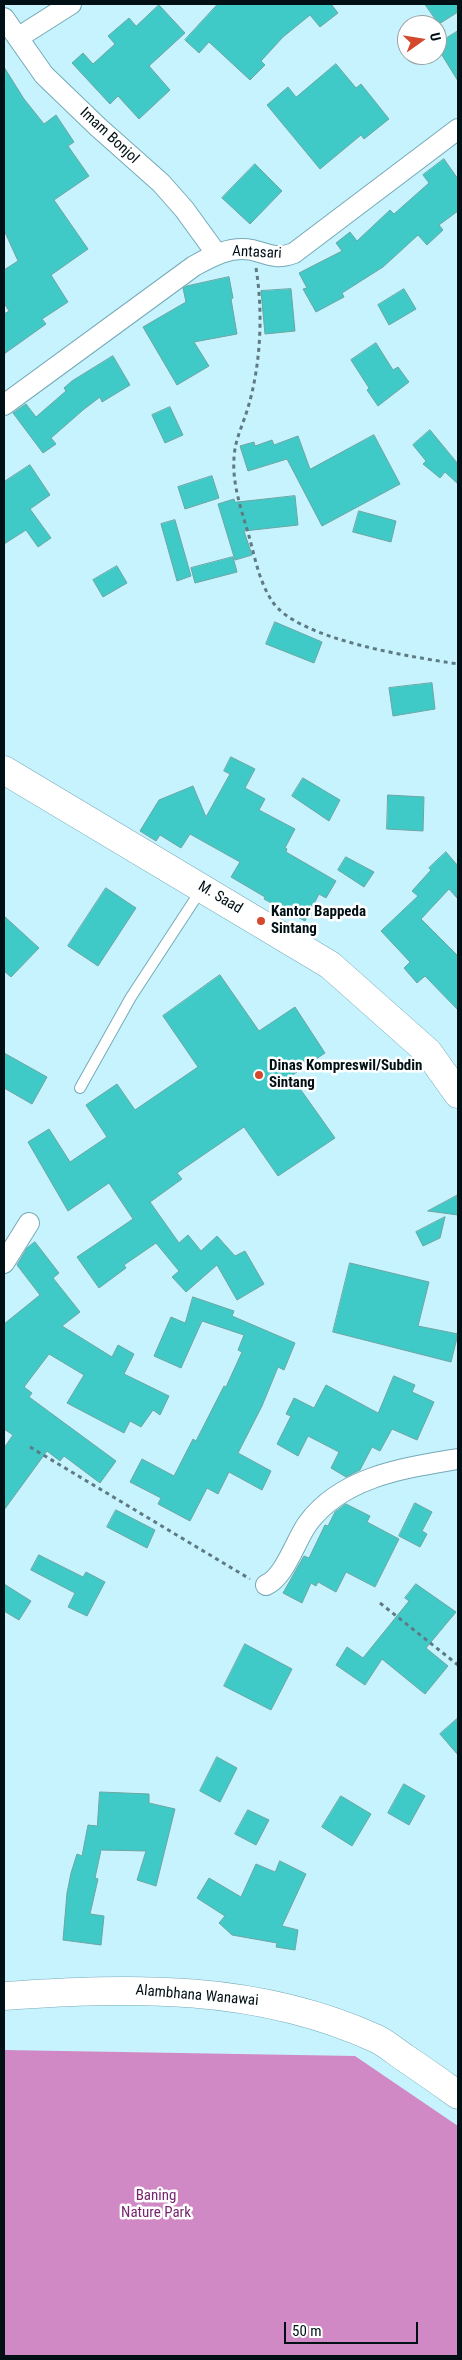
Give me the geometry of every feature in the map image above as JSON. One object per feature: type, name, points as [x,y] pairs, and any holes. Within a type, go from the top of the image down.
[{"type":"street","points":[[18,37],[71,4]]},
{"type":"street","name":"Imam Bonjol","points":[[4,18],[44,75],[161,184],[184,209],[216,253]]},
{"type":"street","name":"Antasari","points":[[4,405],[194,266],[216,253],[252,250],[268,256],[280,257],[294,253],[458,129]]},
{"type":"street","name":"M. Saad","points":[[4,770],[307,950],[349,980],[428,1052],[458,1094]]},
{"type":"street","points":[[4,1263],[30,1223]]},
{"type":"street","points":[[266,1585],[275,1579],[308,1523],[330,1500],[346,1489],[361,1481],[414,1466],[458,1459]]},
{"type":"street","name":"Alambhana Wanawai","points":[[4,1996],[94,1990],[128,1990],[237,1997],[266,2002],[312,2014],[378,2040],[458,2094]]},
{"type":"lane","points":[[80,1088],[131,997],[203,888]]},
{"type":"path","points":[[252,250],[258,281],[257,359],[249,404],[238,430],[234,460],[237,492],[258,568],[272,602],[291,620],[357,645],[458,664]]},
{"type":"path","points":[[30,1447],[256,1583],[266,1585]]},
{"type":"path","points":[[380,1603],[458,1665]]},
{"type":"green space","name":"Baning Nature Park","points":[[4,2050],[355,2056],[458,2126],[458,2356],[4,2356]]},
{"type":"building","points":[[218,4],[331,4],[338,13],[320,27],[310,15],[283,37],[261,61],[265,65],[250,80],[209,42],[199,53],[185,40]]},
{"type":"building","points":[[425,4],[458,4],[458,12],[447,19],[447,15],[433,15]]},
{"type":"building","points":[[159,5],[185,33],[149,66],[170,90],[139,119],[118,96],[110,104],[72,63],[83,53],[93,64],[115,44],[108,36],[129,18],[136,26]]},
{"type":"building","points":[[458,31],[458,81],[447,63],[447,38]]},
{"type":"building","points":[[336,64],[356,88],[361,84],[389,119],[364,139],[361,135],[320,169],[267,105],[288,87],[296,97]]},
{"type":"building","points":[[4,67],[24,99],[44,124],[56,115],[74,142],[68,146],[89,176],[54,200],[88,249],[51,275],[68,302],[42,319],[46,324],[4,354],[4,314],[9,311],[4,303],[4,270],[18,261],[4,230]]},
{"type":"building","points":[[444,159],[458,179],[458,211],[439,225],[443,230],[427,245],[418,235],[383,267],[342,293],[344,297],[316,312],[303,289],[307,288],[299,273],[342,251],[336,243],[350,232],[357,241],[390,210],[394,214],[429,183],[423,175]]},
{"type":"building","points":[[255,164],[282,191],[250,224],[222,198]]},
{"type":"building","points":[[229,277],[237,334],[194,342],[209,366],[177,385],[143,327],[186,302],[183,288]]},
{"type":"building","points":[[291,289],[295,331],[265,334],[261,291]]},
{"type":"building","points":[[404,289],[416,309],[389,325],[378,305]]},
{"type":"building","points":[[376,343],[393,370],[398,367],[409,382],[378,406],[351,360]]},
{"type":"building","points":[[113,356],[130,385],[102,402],[100,397],[83,410],[51,438],[56,444],[43,453],[13,413],[26,404],[36,417],[66,391],[64,388],[72,381]]},
{"type":"building","points":[[170,407],[183,435],[165,443],[152,415]]},
{"type":"building","points":[[430,430],[458,464],[458,484],[445,472],[440,478],[423,464],[426,461],[413,445]]},
{"type":"building","points":[[374,435],[400,484],[322,526],[287,459],[248,471],[240,446],[254,442],[255,446],[272,440],[274,445],[298,436],[310,469]]},
{"type":"building","points":[[30,465],[50,495],[30,509],[51,538],[38,547],[26,530],[4,544],[4,482]]},
{"type":"building","points":[[212,476],[219,498],[185,509],[178,487]]},
{"type":"building","points":[[295,496],[298,525],[244,531],[252,555],[235,560],[218,504],[234,499],[235,502]]},
{"type":"building","points":[[359,511],[396,521],[391,542],[353,532]]},
{"type":"building","points":[[175,520],[191,576],[177,581],[161,524]]},
{"type":"building","points":[[233,557],[237,572],[195,583],[191,568]]},
{"type":"building","points":[[117,566],[127,583],[103,597],[93,580]]},
{"type":"building","points":[[275,622],[322,642],[314,663],[266,644]]},
{"type":"building","points":[[432,683],[435,709],[393,716],[389,688]]},
{"type":"building","points":[[231,757],[255,769],[245,788],[265,799],[259,810],[295,829],[285,848],[287,849],[286,852],[336,881],[326,898],[319,894],[305,921],[264,899],[265,897],[231,877],[240,862],[190,834],[181,848],[160,835],[156,841],[140,831],[159,800],[193,786],[206,817],[230,774],[224,771]]},
{"type":"building","points":[[303,778],[340,800],[329,821],[292,796]]},
{"type":"building","points":[[388,795],[424,797],[423,831],[387,829]]},
{"type":"building","points":[[446,852],[458,866],[458,899],[449,889],[421,919],[458,956],[458,1010],[425,976],[417,983],[404,968],[410,962],[381,931],[418,896],[412,891],[431,870],[429,868]]},
{"type":"building","points":[[346,857],[374,872],[364,887],[338,870]]},
{"type":"building","points":[[106,888],[136,908],[98,966],[68,946]]},
{"type":"building","points":[[4,916],[39,948],[11,977],[4,971]]},
{"type":"building","points":[[220,975],[259,1031],[295,1007],[325,1053],[291,1076],[335,1138],[278,1176],[244,1127],[177,1173],[182,1179],[150,1202],[179,1243],[188,1235],[201,1251],[217,1236],[235,1256],[245,1251],[264,1284],[237,1300],[217,1265],[186,1292],[172,1277],[179,1271],[156,1243],[124,1265],[126,1268],[99,1288],[77,1257],[133,1219],[109,1183],[68,1211],[28,1142],[49,1129],[70,1162],[107,1137],[86,1105],[117,1084],[135,1110],[198,1067],[163,1016]]},
{"type":"building","points":[[4,1053],[47,1077],[32,1104],[4,1088]]},
{"type":"building","points":[[458,1195],[458,1215],[428,1211]]},
{"type":"building","points":[[445,1217],[440,1238],[423,1246],[416,1232]]},
{"type":"building","points":[[35,1242],[59,1273],[53,1278],[80,1312],[62,1326],[112,1357],[118,1345],[134,1354],[124,1374],[169,1396],[160,1415],[153,1410],[141,1427],[130,1421],[124,1433],[67,1403],[84,1375],[49,1354],[24,1387],[32,1393],[29,1397],[116,1461],[100,1483],[64,1456],[60,1461],[47,1451],[4,1510],[4,1448],[13,1435],[4,1429],[4,1324],[40,1295],[17,1265],[27,1248]]},
{"type":"building","points":[[350,1263],[429,1282],[418,1326],[458,1334],[451,1362],[333,1332]]},
{"type":"building","points":[[193,1297],[234,1311],[232,1316],[295,1343],[284,1370],[278,1367],[262,1406],[238,1453],[271,1471],[262,1490],[229,1472],[218,1494],[207,1488],[190,1521],[158,1504],[161,1498],[130,1482],[142,1459],[174,1476],[193,1439],[196,1441],[224,1386],[226,1387],[242,1352],[238,1350],[244,1335],[202,1321],[181,1368],[154,1356],[171,1317],[185,1323]]},
{"type":"building","points":[[394,1376],[415,1385],[412,1392],[434,1402],[417,1440],[392,1429],[380,1451],[372,1447],[360,1470],[346,1477],[331,1468],[339,1452],[308,1436],[298,1456],[277,1444],[291,1416],[286,1414],[294,1398],[314,1408],[326,1385],[378,1413]]},
{"type":"building","points":[[415,1503],[432,1512],[422,1531],[427,1534],[420,1547],[399,1536]]},
{"type":"building","points":[[346,1504],[370,1516],[367,1522],[399,1539],[375,1587],[346,1572],[336,1592],[318,1582],[316,1586],[311,1583],[302,1603],[283,1593],[304,1556],[309,1558],[325,1525],[328,1526],[335,1512]]},
{"type":"building","points":[[116,1510],[155,1530],[147,1548],[107,1527]]},
{"type":"building","points":[[39,1555],[83,1577],[86,1572],[105,1582],[87,1616],[68,1607],[75,1593],[31,1570]]},
{"type":"building","points":[[4,1584],[31,1601],[19,1620],[4,1611]]},
{"type":"building","points":[[416,1584],[456,1612],[426,1648],[448,1666],[425,1694],[382,1659],[365,1685],[336,1665],[347,1647],[363,1658],[409,1601],[405,1598]]},
{"type":"building","points":[[245,1644],[292,1669],[271,1710],[224,1686]]},
{"type":"building","points":[[458,1718],[458,1755],[440,1734]]},
{"type":"building","points":[[217,1757],[237,1768],[220,1802],[200,1791]]},
{"type":"building","points":[[404,1784],[425,1796],[409,1825],[388,1813]]},
{"type":"building","points":[[100,1792],[149,1794],[149,1803],[175,1809],[156,1886],[137,1880],[146,1851],[101,1850],[95,1878],[98,1879],[90,1914],[104,1916],[101,1945],[63,1940],[67,1893],[71,1873],[77,1854],[82,1856],[88,1825],[97,1826]]},
{"type":"building","points":[[341,1796],[371,1814],[352,1846],[322,1827]]},
{"type":"building","points":[[248,1810],[269,1820],[256,1845],[235,1834]]},
{"type":"building","points":[[280,1861],[306,1874],[282,1926],[298,1930],[295,1950],[276,1947],[277,1943],[232,1935],[219,1923],[225,1916],[197,1898],[209,1878],[241,1897],[256,1864],[275,1872]]},
{"type":"place","name":"Kantor Bappeda Sintang","points":[[261,921]]},
{"type":"place","name":"Dinas Kompreswil/Subdin Sintang","points":[[259,1075]]}]
